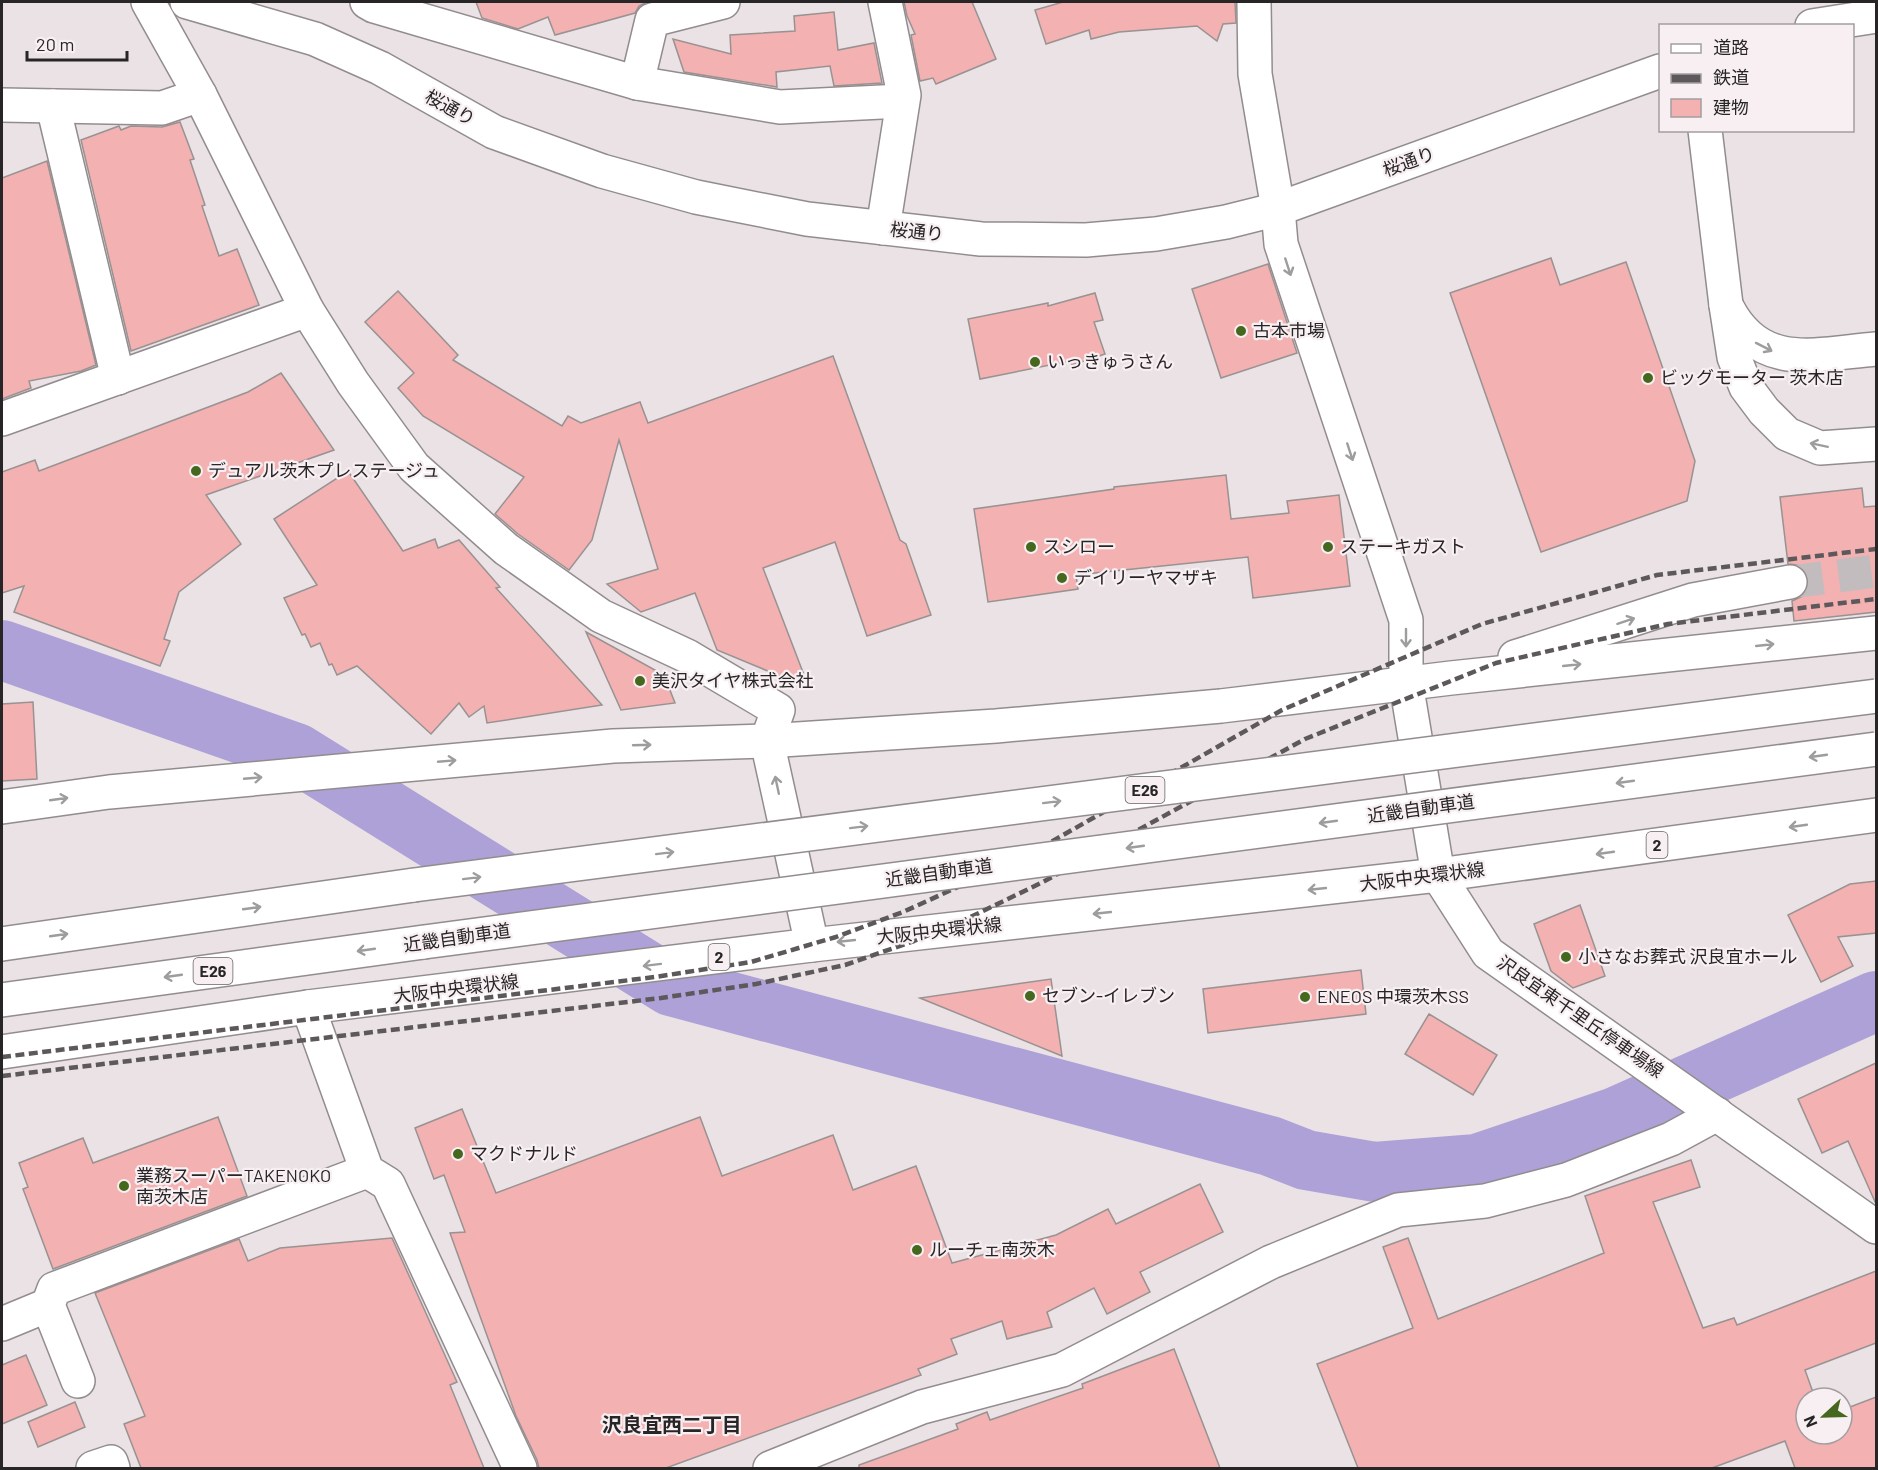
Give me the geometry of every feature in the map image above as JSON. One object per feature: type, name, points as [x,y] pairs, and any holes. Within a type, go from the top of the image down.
[{"type":"main road","points":[[148,2],[200,95],[307,310],[353,383],[414,467],[506,549],[601,616],[687,656],[778,710],[767,741],[812,945]]},
{"type":"main road","name":"桜通り","points":[[187,2],[315,39],[380,68],[494,132],[602,171],[696,197],[807,219],[981,239],[1086,240],[1156,234],[1226,222],[1278,209],[1659,71]]},
{"type":"main road","points":[[368,2],[374,6],[637,83],[780,107],[902,101]]},
{"type":"main road","points":[[637,83],[648,11],[723,2]]},
{"type":"main road","points":[[883,228],[904,94],[885,2]]},
{"type":"main road","name":"沢良宜東千里丘停車場線","points":[[1254,2],[1255,74],[1278,209],[1281,244],[1406,620],[1406,683],[1438,875],[1488,952],[1876,1227]]},
{"type":"main road","points":[[1825,24],[1876,16]]},
{"type":"main road","points":[[2,105],[162,108],[200,95]]},
{"type":"main road","points":[[53,106],[118,378]]},
{"type":"main road","points":[[1705,132],[1734,357],[1746,387],[1764,411],[1787,434],[1820,448],[1876,444]]},
{"type":"main road","points":[[1726,305],[1737,325],[1753,341],[1773,352],[1795,356],[1876,349]]},
{"type":"main road","points":[[2,419],[307,310]]},
{"type":"main road","points":[[1451,678],[1693,600],[1790,582]]},
{"type":"main road","points":[[2,807],[109,792],[613,746],[767,741],[996,726],[1221,706],[1406,683],[1876,633]]},
{"type":"main road","name":"E26","points":[[2,944],[414,885],[1876,696]]},
{"type":"main road","name":"近畿自動車道","points":[[2,1000],[1876,749]]},
{"type":"main road","name":"大阪中央環状線","points":[[2,1053],[308,1007],[812,945],[1438,875],[1876,815]]},
{"type":"main road","points":[[308,1007],[367,1171],[388,1184],[520,1468]]},
{"type":"main road","points":[[770,1468],[922,1407],[1062,1370],[1271,1262],[1398,1210],[1485,1201],[1566,1180],[1671,1139],[1710,1109]]},
{"type":"main road","points":[[78,1381],[48,1305],[54,1288],[367,1171]]},
{"type":"main road","points":[[2,1324],[48,1305]]},
{"type":"main road","points":[[93,1468],[111,1462],[113,1468]]},
{"type":"building","points":[[476,2],[647,2],[639,6],[635,13],[555,35],[548,17],[518,29],[482,18]]},
{"type":"building","points":[[904,2],[972,2],[996,59],[936,84],[933,78],[920,81],[911,35],[915,34]]},
{"type":"building","points":[[1063,2],[1235,2],[1236,23],[1223,24],[1217,41],[1197,26],[1119,32],[1091,39],[1089,30],[1046,44],[1035,10]]},
{"type":"building","points":[[834,12],[838,50],[874,43],[882,83],[834,86],[830,66],[776,72],[777,87],[684,72],[673,39],[731,54],[730,35],[795,31],[794,16]]},
{"type":"building","points":[[180,122],[194,159],[190,160],[205,205],[202,206],[219,256],[237,249],[259,305],[131,351],[81,140],[119,126],[121,130],[131,126],[162,127]]},
{"type":"building","points":[[47,161],[96,365],[81,371],[29,381],[31,388],[2,399],[2,178]]},
{"type":"building","points":[[1551,258],[1560,285],[1626,262],[1695,461],[1687,501],[1541,552],[1450,293]]},
{"type":"building","points":[[1268,264],[1297,353],[1221,378],[1192,289]]},
{"type":"building","points":[[398,291],[458,355],[453,360],[562,426],[568,416],[581,423],[640,402],[648,423],[833,356],[900,540],[906,544],[931,615],[867,636],[835,542],[763,568],[809,688],[717,650],[695,593],[641,612],[607,584],[658,569],[619,440],[592,540],[569,570],[518,534],[495,514],[524,477],[423,416],[398,388],[414,373],[365,322]]},
{"type":"building","points":[[1095,293],[1103,320],[1094,322],[1105,354],[1072,365],[1070,361],[980,379],[968,319],[1048,303],[1048,306]]},
{"type":"building","points":[[281,373],[334,450],[206,495],[241,544],[179,592],[164,639],[170,641],[160,666],[14,612],[24,586],[2,593],[2,472],[35,460],[39,471],[248,392]]},
{"type":"building","points":[[348,471],[403,551],[435,539],[438,548],[459,540],[500,587],[496,588],[602,705],[487,723],[484,706],[469,717],[459,703],[431,734],[357,666],[337,675],[332,664],[329,665],[320,643],[311,647],[305,634],[302,635],[284,598],[317,585],[274,519]]},
{"type":"building","points":[[1226,475],[1231,519],[1289,513],[1287,501],[1339,495],[1350,586],[1253,598],[1248,557],[1076,575],[1078,589],[988,602],[974,509],[1114,489],[1114,487]]},
{"type":"building","points":[[1862,488],[1864,507],[1876,506],[1876,612],[1794,621],[1792,601],[1803,596],[1808,588],[1808,579],[1804,569],[1788,564],[1780,497]]},
{"type":"building","points":[[586,632],[664,675],[675,703],[621,710]]},
{"type":"building","points":[[33,702],[37,779],[2,781],[2,704]]},
{"type":"building","points":[[1876,881],[1876,933],[1838,937],[1853,966],[1821,982],[1788,915],[1850,884]]},
{"type":"building","points":[[1580,905],[1605,976],[1573,988],[1551,971],[1534,924]]},
{"type":"building","points":[[1361,970],[1366,1014],[1208,1033],[1203,989]]},
{"type":"building","points":[[1051,979],[1062,1056],[920,998]]},
{"type":"building","points":[[1429,1014],[1497,1055],[1473,1095],[1405,1054]]},
{"type":"building","points":[[1876,1063],[1876,1204],[1848,1141],[1822,1153],[1798,1099]]},
{"type":"building","points":[[462,1109],[496,1193],[700,1117],[722,1176],[833,1135],[853,1190],[916,1166],[952,1263],[1056,1235],[1108,1209],[1116,1224],[1200,1184],[1223,1232],[1140,1272],[1150,1292],[1107,1314],[1094,1288],[1047,1312],[1052,1327],[1007,1339],[1002,1321],[951,1339],[957,1354],[918,1369],[921,1375],[666,1468],[539,1468],[516,1416],[450,1233],[465,1232],[444,1175],[434,1179],[415,1128]]},
{"type":"building","points":[[218,1117],[247,1196],[53,1269],[23,1189],[28,1187],[19,1163],[83,1138],[93,1163]]},
{"type":"building","points":[[1691,1160],[1700,1187],[1653,1202],[1703,1328],[1734,1318],[1737,1325],[1876,1271],[1876,1343],[1805,1370],[1811,1386],[1794,1386],[1794,1446],[1854,1446],[1854,1405],[1876,1397],[1876,1468],[1795,1468],[1785,1441],[1712,1468],[1358,1468],[1317,1364],[1413,1328],[1383,1247],[1408,1238],[1438,1319],[1604,1253],[1585,1196]]},
{"type":"building","points":[[392,1238],[457,1382],[450,1385],[484,1468],[141,1468],[124,1424],[145,1416],[95,1293],[239,1239],[248,1261],[280,1248]]},
{"type":"building","points":[[1174,1349],[1220,1468],[859,1468],[859,1465],[958,1429],[956,1424],[987,1412],[990,1420],[1083,1388],[1082,1384]]},
{"type":"building","points":[[26,1355],[47,1405],[2,1424],[2,1365]]},
{"type":"building","points":[[75,1402],[85,1427],[38,1447],[28,1422]]},
{"type":"waterway","points":[[2,650],[296,753],[671,986],[1270,1146],[1306,1160],[1375,1172],[1477,1164],[1616,1117],[1876,1001]]},
{"type":"tunnel","points":[[1790,582],[1876,571]]},
{"type":"railway","points":[[2,1057],[655,977],[751,962],[836,937],[903,912],[1030,854],[1282,710],[1482,624],[1657,575],[1876,549]]},
{"type":"railway","points":[[2,1076],[661,998],[756,984],[845,965],[954,925],[1041,883],[1305,739],[1496,663],[1668,624],[1876,599]]},
{"type":"place","name":"古本市場","points":[[1241,331]]},
{"type":"place","name":"いっきゅうさん","points":[[1035,362]]},
{"type":"place","name":"ビッグモーター 茨木店","points":[[1648,378]]},
{"type":"place","name":"デュアル茨木プレステージュ","points":[[196,471]]},
{"type":"place","name":"スシロー","points":[[1031,547]]},
{"type":"place","name":"ステーキガスト","points":[[1328,547]]},
{"type":"place","name":"デイリーヤマザキ","points":[[1062,578]]},
{"type":"place","name":"美沢タイヤ株式会社","points":[[640,681]]},
{"type":"place","name":"小さなお葬式 沢良宜ホール","points":[[1566,957]]},
{"type":"place","name":"セブン-イレブン","points":[[1030,996]]},
{"type":"place","name":"ENEOS 中環茨木SS","points":[[1305,997]]},
{"type":"place","name":"マクドナルド","points":[[458,1154]]},
{"type":"place","name":"業務スーパーTAKENOKO 南茨木店","points":[[124,1186]]},
{"type":"place","name":"ルーチェ南茨木","points":[[917,1250]]},
{"type":"district","name":"沢良宜西二丁目","points":[[672,1425]]}]
